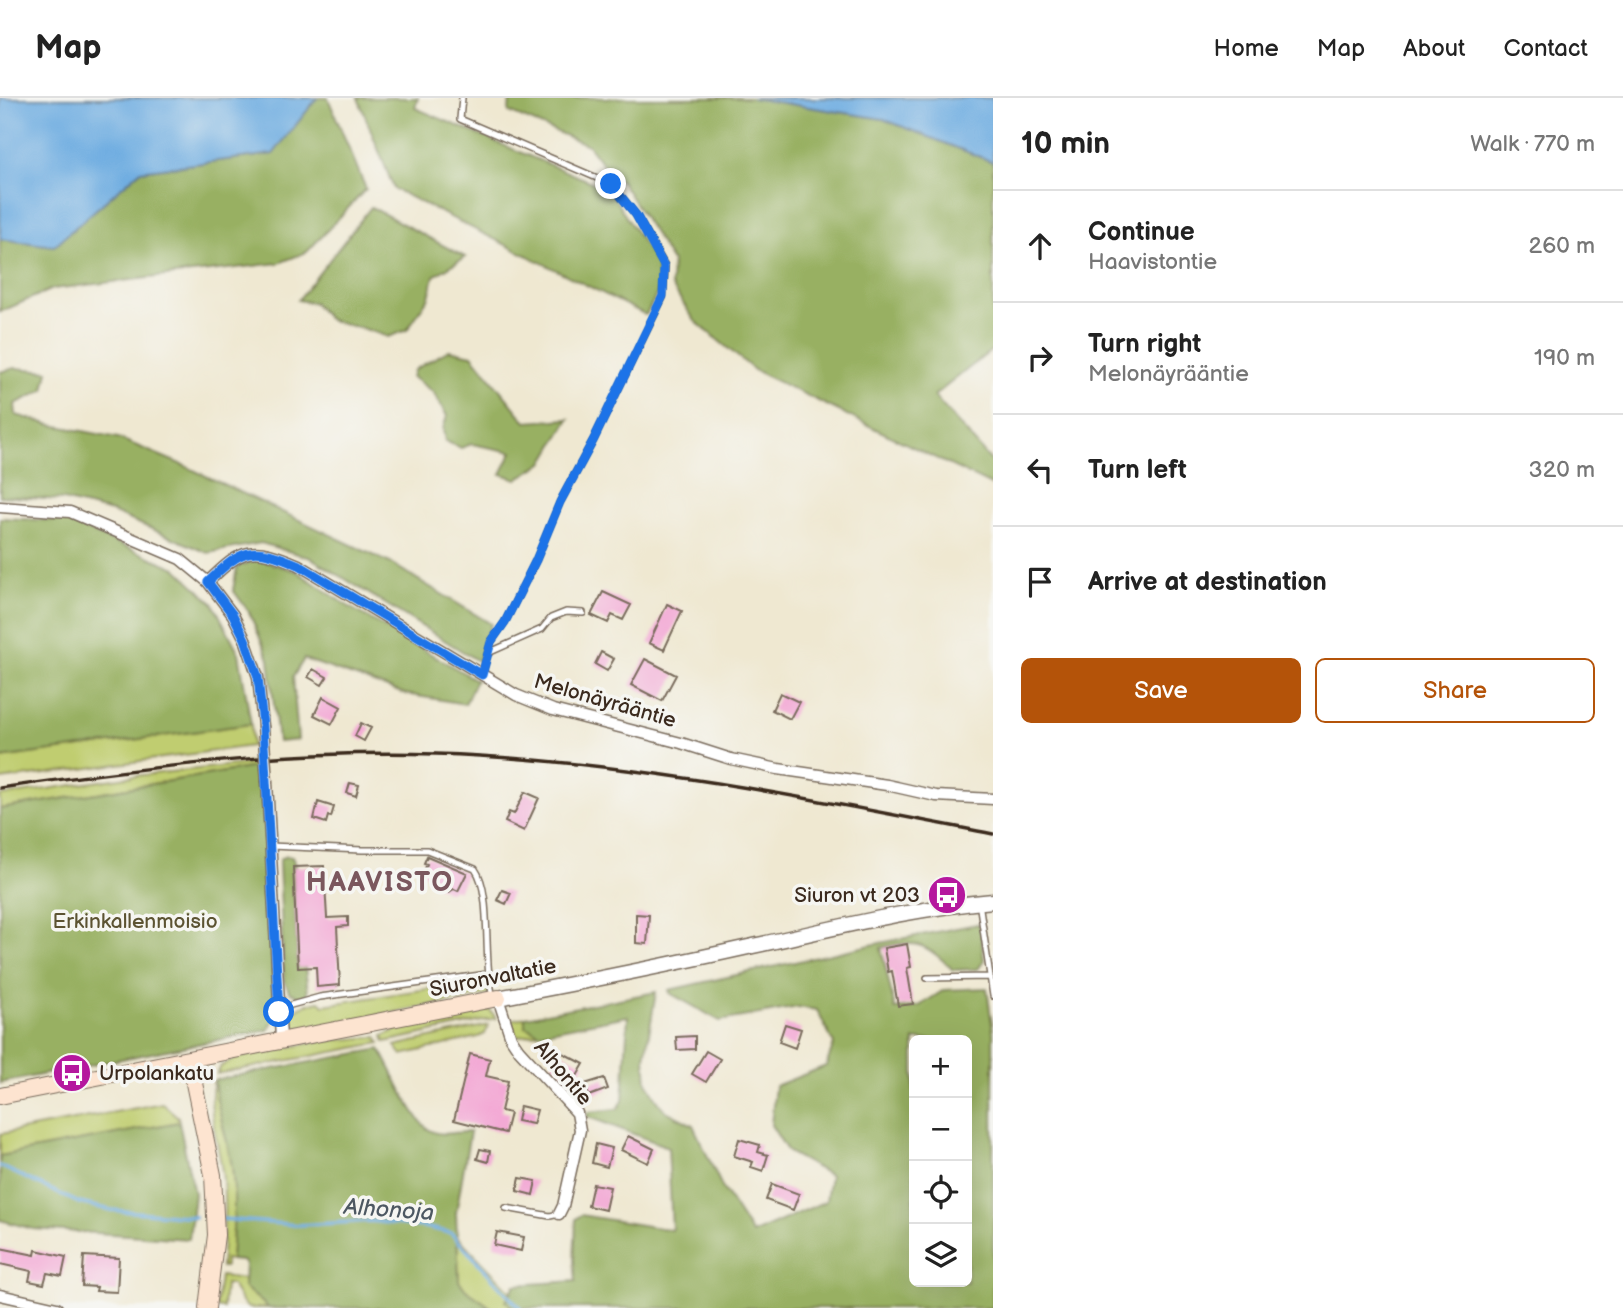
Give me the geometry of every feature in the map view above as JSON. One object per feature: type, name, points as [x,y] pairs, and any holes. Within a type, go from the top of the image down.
[{"type":"main road","name":"Siuronvaltatie","points":[[0,1096],[496,999]]},
{"type":"main road","points":[[190,1059],[213,1175],[216,1235],[207,1308]]},
{"type":"street","points":[[0,507],[70,512],[180,559],[208,582],[233,615],[245,639],[258,677],[267,782],[281,1039]]},
{"type":"street","name":"Melonäyrääntie","points":[[208,582],[231,559],[243,554],[277,556],[299,565],[516,695],[553,710],[681,743],[731,759],[778,769],[887,785],[936,796],[993,799]]},
{"type":"street","name":"Siuronvaltatie","points":[[496,999],[658,968],[874,920],[946,906],[986,902]]},
{"type":"street","name":"Alhontie","points":[[496,999],[519,1051],[577,1113],[580,1130],[559,1214]]},
{"type":"street","points":[[0,1295],[57,1308]]},
{"type":"lane","points":[[462,98],[460,119],[611,184],[636,215],[664,266],[663,296],[594,439],[560,502],[536,560],[505,622],[491,642],[482,675]]},
{"type":"lane","points":[[488,653],[542,629],[551,618],[566,612],[583,613]]},
{"type":"lane","points":[[270,846],[427,850],[475,869],[484,887],[488,974],[496,999]]},
{"type":"lane","points":[[986,902],[993,996]]},
{"type":"lane","points":[[279,1012],[291,1005],[320,997],[488,974]]},
{"type":"lane","points":[[927,978],[990,977]]},
{"type":"lane","points":[[506,1208],[550,1216],[559,1214]]},
{"type":"green space","points":[[317,98],[328,98],[366,189],[307,252],[279,263],[52,289],[0,312],[0,239],[54,246],[140,171],[273,154]]},
{"type":"green space","points":[[358,98],[418,98],[415,108],[608,189],[657,264],[658,292],[646,315],[394,189]]},
{"type":"green space","points":[[510,98],[752,98],[883,119],[993,162],[993,349],[934,396],[993,463],[993,486],[754,370],[695,321],[671,285],[672,262],[621,181],[610,174],[588,145],[509,112]]},
{"type":"green space","points":[[371,207],[465,257],[434,276],[429,297],[407,330],[388,337],[329,320],[314,303],[298,300]]},
{"type":"green space","points":[[449,350],[472,355],[526,422],[569,419],[543,463],[517,479],[501,474],[512,452],[472,444],[461,448],[445,441],[443,429],[447,416],[433,392],[412,377],[414,370]]},
{"type":"green space","points":[[15,368],[48,371],[44,390],[15,404],[16,415],[118,438],[185,466],[392,564],[491,624],[478,661],[311,558],[261,543],[208,553],[112,512],[63,500],[0,496],[0,372]]},
{"type":"green space","points":[[0,518],[65,521],[176,568],[213,603],[239,653],[251,724],[0,758]]},
{"type":"green space","points":[[257,559],[296,571],[351,608],[476,680],[465,704],[405,694],[304,659],[293,677],[298,740],[278,742],[269,659],[249,612],[233,590],[237,567]]},
{"type":"green space","points":[[251,724],[252,746],[0,780],[0,758]]},
{"type":"green space","points":[[261,762],[261,766],[0,809],[0,796],[134,776]]},
{"type":"green space","name":"Erkinkallenmoisio","points":[[261,766],[275,1018],[268,1030],[0,1083],[0,809]]},
{"type":"green space","points":[[287,856],[292,857],[296,867],[293,868],[298,967],[305,967],[308,993],[299,997],[290,992],[284,981],[279,862]]},
{"type":"green space","points":[[977,924],[980,927],[984,961],[978,969],[953,970],[928,949],[913,944],[881,948],[895,1009],[919,1006],[944,990],[987,988],[993,1032],[993,1308],[513,1308],[506,1301],[515,1285],[576,1281],[576,1219],[581,1215],[672,1230],[668,1147],[586,1116],[589,1112],[617,1109],[623,1101],[628,1016],[539,1033],[525,1026],[525,1017],[656,992],[645,1058],[647,1082],[666,1111],[693,1125],[723,1189],[752,1234],[826,1201],[830,1175],[788,1152],[771,1125],[775,1086],[826,1066],[834,1044],[817,1010],[798,1007],[720,1021],[669,990]]},
{"type":"green space","points":[[485,980],[489,994],[302,1030],[291,1026],[289,1022],[296,1010],[320,1001],[324,1005]]},
{"type":"green space","points":[[482,1009],[490,1010],[496,1018],[385,1042],[383,1036],[415,1022]]},
{"type":"green space","points":[[525,1017],[526,1026],[539,1033],[516,1037],[510,1020]]},
{"type":"green space","points":[[488,1025],[485,1034],[478,1037],[402,1055],[395,1046]]},
{"type":"green space","points":[[377,1037],[380,1043],[217,1074],[221,1066],[238,1057],[322,1041]]},
{"type":"green space","points":[[380,1049],[409,1104],[428,1129],[443,1134],[470,1132],[456,1213],[459,1281],[466,1290],[492,1308],[269,1308],[244,1287],[245,1264],[231,1260],[233,1173],[214,1080]]},
{"type":"green space","points":[[214,1080],[234,1185],[231,1260],[225,1259],[225,1267],[221,1267],[224,1190],[213,1117]]},
{"type":"green space","points":[[162,1103],[178,1117],[179,1122],[0,1156],[0,1134]]},
{"type":"green space","points":[[179,1122],[194,1194],[189,1239],[33,1229],[0,1220],[0,1156]]},
{"type":"green space","points":[[457,1236],[511,1292],[507,1301],[513,1308],[492,1308],[466,1290],[459,1281]]},
{"type":"green space","points":[[220,1276],[244,1279],[244,1287],[269,1308],[248,1308],[232,1285],[225,1284],[223,1308],[216,1307]]},
{"type":"water","points":[[0,98],[317,98],[273,154],[140,171],[54,246],[0,239]]},
{"type":"water","points":[[752,98],[993,98],[993,162],[883,119]]},
{"type":"building","points":[[603,592],[631,605],[623,620],[612,615],[608,623],[591,615]]},
{"type":"building","points":[[667,604],[682,611],[664,650],[649,643]]},
{"type":"building","points":[[601,652],[614,659],[607,671],[595,664]]},
{"type":"building","points":[[645,659],[676,675],[662,701],[631,685]]},
{"type":"building","points":[[313,669],[327,677],[322,685],[308,677]]},
{"type":"building","points":[[780,693],[799,702],[790,719],[772,710]]},
{"type":"building","points":[[323,697],[341,707],[332,724],[314,715]]},
{"type":"building","points":[[361,723],[371,728],[364,741],[355,736]]},
{"type":"building","points":[[350,783],[359,785],[356,796],[347,793]]},
{"type":"building","points":[[525,792],[539,798],[524,831],[505,822],[509,812],[514,814]]},
{"type":"building","points":[[318,802],[334,807],[326,823],[314,819]]},
{"type":"building","points":[[427,856],[467,873],[458,891],[454,889],[449,892],[430,882],[432,878],[423,873]]},
{"type":"building","points":[[324,866],[327,918],[348,917],[348,926],[337,927],[340,985],[317,987],[316,967],[298,968],[293,867]]},
{"type":"building","points":[[502,890],[511,893],[506,904],[497,900]]},
{"type":"building","points":[[636,914],[649,915],[647,944],[636,943]]},
{"type":"building","points":[[907,944],[911,967],[907,968],[913,1004],[898,1006],[892,971],[888,972],[884,948]]},
{"type":"building","points":[[785,1024],[801,1029],[795,1048],[779,1042]]},
{"type":"building","points":[[695,1036],[695,1049],[677,1050],[676,1037]]},
{"type":"building","points":[[559,1051],[584,1064],[573,1083],[560,1076],[563,1070],[552,1064]]},
{"type":"building","points":[[706,1051],[720,1059],[706,1082],[692,1074]]},
{"type":"building","points":[[470,1054],[490,1059],[486,1076],[508,1081],[501,1111],[510,1113],[505,1133],[454,1120]]},
{"type":"building","points":[[604,1078],[608,1089],[589,1096],[585,1084]]},
{"type":"building","points":[[520,1106],[537,1110],[533,1124],[517,1121]]},
{"type":"building","points":[[628,1136],[654,1149],[648,1163],[621,1150]]},
{"type":"building","points":[[739,1139],[760,1145],[758,1152],[768,1155],[763,1171],[751,1167],[753,1162],[734,1156]]},
{"type":"building","points":[[596,1144],[612,1148],[607,1167],[592,1163]]},
{"type":"building","points":[[480,1149],[490,1151],[488,1162],[477,1159]]},
{"type":"building","points":[[520,1178],[536,1181],[533,1195],[517,1191]]},
{"type":"building","points":[[593,1184],[610,1187],[605,1210],[588,1206]]},
{"type":"building","points":[[772,1184],[799,1194],[793,1210],[766,1200]]},
{"type":"building","points":[[497,1232],[524,1237],[521,1251],[494,1245]]},
{"type":"building","points":[[0,1248],[35,1255],[36,1250],[66,1257],[62,1276],[47,1273],[44,1284],[29,1281],[31,1271],[0,1264]]},
{"type":"building","points":[[84,1256],[119,1258],[117,1292],[96,1291],[97,1287],[82,1286]]},
{"type":"waterway","name":"Alhonoja","points":[[0,1166],[79,1203],[111,1210],[195,1217]]},
{"type":"waterway","name":"Alhonoja","points":[[222,1219],[298,1225],[371,1221],[451,1233],[520,1308]]},
{"type":"railway","points":[[0,788],[239,760],[360,754],[480,756],[674,776],[802,797],[993,834]]},
{"type":"place","name":"Siuron vt 203","points":[[947,895]]},
{"type":"place","name":"Urpolankatu","points":[[72,1073]]},
{"type":"district","name":"HAAVISTO","points":[[380,882]]},
{"type":"route","points":[[279,1012],[258,677],[245,639],[233,615],[208,582],[231,559],[243,554],[277,556],[299,565],[358,603],[482,675],[491,642],[505,622],[536,560],[560,502],[594,439],[663,296],[664,266],[636,215],[611,184]]}]
